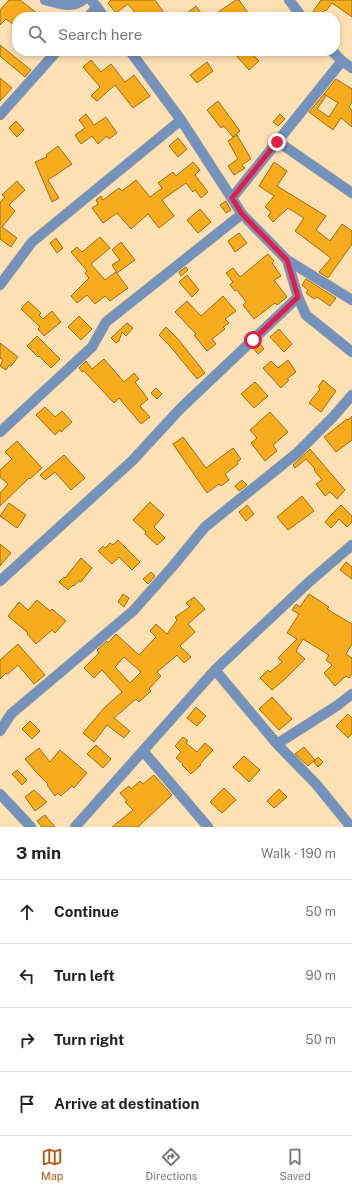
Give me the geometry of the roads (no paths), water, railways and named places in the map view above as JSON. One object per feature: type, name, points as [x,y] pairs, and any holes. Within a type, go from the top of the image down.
[{"type":"street","points":[[45,0],[67,5],[78,4],[83,0]]},
{"type":"street","points":[[289,0],[298,12]]},
{"type":"street","points":[[94,4],[100,12]]},
{"type":"street","points":[[0,115],[53,56]]},
{"type":"street","points":[[134,56],[181,120],[242,214],[287,260],[352,300]]},
{"type":"street","points":[[337,56],[352,68]]},
{"type":"street","points":[[232,198],[342,61]]},
{"type":"street","points":[[0,285],[32,242],[181,120]]},
{"type":"street","points":[[277,142],[352,193]]},
{"type":"street","points":[[0,432],[92,347],[106,322],[242,214]]},
{"type":"street","points":[[287,260],[298,297],[306,315],[352,352]]},
{"type":"street","points":[[0,581],[132,461],[180,409],[298,297]]},
{"type":"street","points":[[0,731],[11,714],[133,611],[205,527],[297,453],[333,417],[352,395]]},
{"type":"street","points":[[75,827],[215,670],[309,582],[352,545]]},
{"type":"street","points":[[215,670],[277,744],[316,784],[351,827]]},
{"type":"street","points":[[277,744],[338,705],[352,694]]},
{"type":"street","points":[[143,751],[208,827]]},
{"type":"street","points":[[0,794],[31,827]]}]
